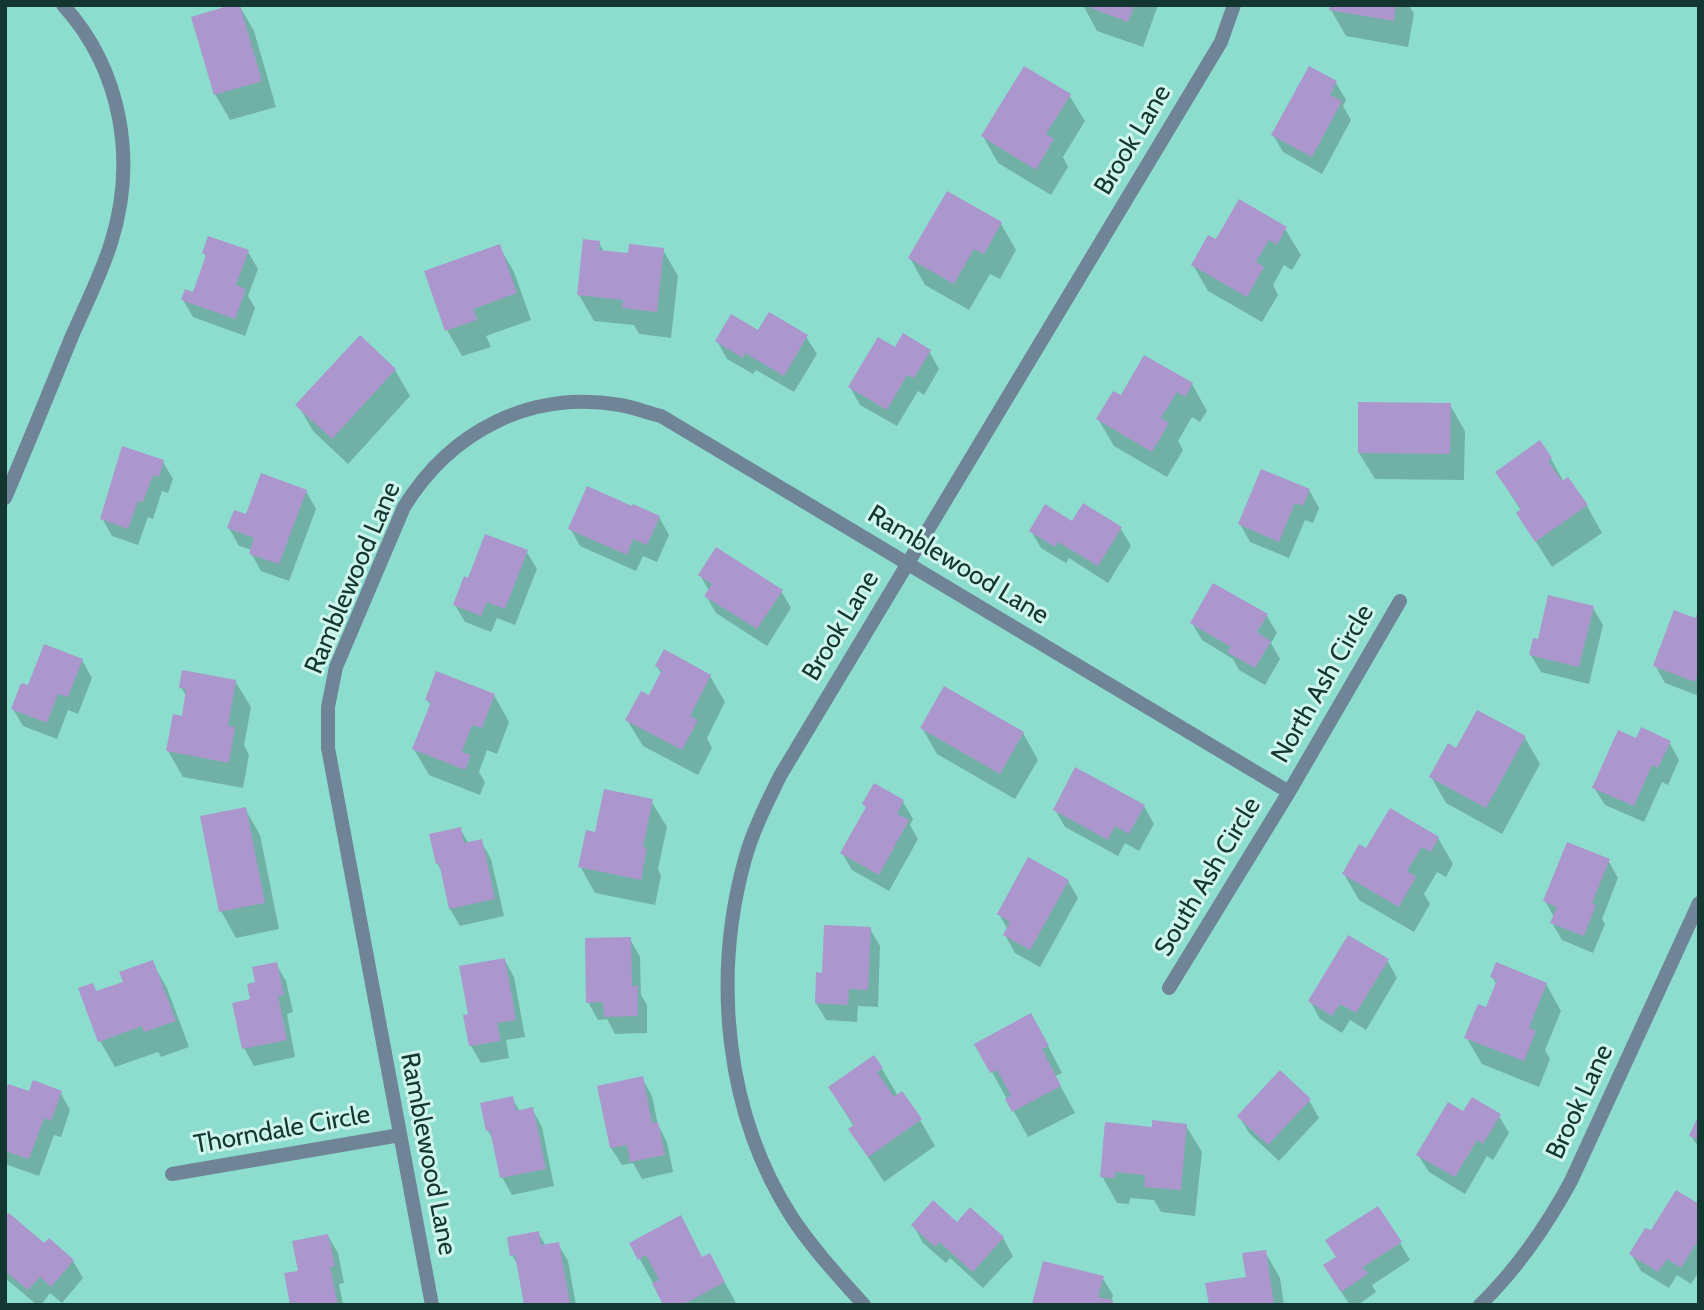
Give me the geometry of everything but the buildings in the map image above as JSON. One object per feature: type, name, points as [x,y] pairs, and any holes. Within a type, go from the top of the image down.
[{"type":"street","points":[[5,498],[111,244],[122,195],[124,161],[120,124],[109,79],[93,46],[63,5]]},
{"type":"street","name":"Brook Lane","points":[[864,1305],[826,1264],[793,1217],[764,1164],[744,1108],[731,1049],[727,978],[732,918],[745,859],[779,776],[1221,43],[1234,5]]},
{"type":"street","name":"Ramblewood Lane","points":[[432,1305],[328,748],[328,707],[336,667],[404,507],[436,464],[458,444],[494,421],[535,407],[578,401],[621,405],[661,416],[1289,793]]},
{"type":"street","name":"North Ash Circle","points":[[1289,793],[1401,601]]},
{"type":"street","name":"South Ash Circle","points":[[1169,988],[1289,793]]},
{"type":"street","name":"Brook Lane","points":[[1480,1305],[1521,1261],[1566,1191],[1699,903]]},
{"type":"street","name":"Thorndale Circle","points":[[172,1174],[400,1135]]}]
